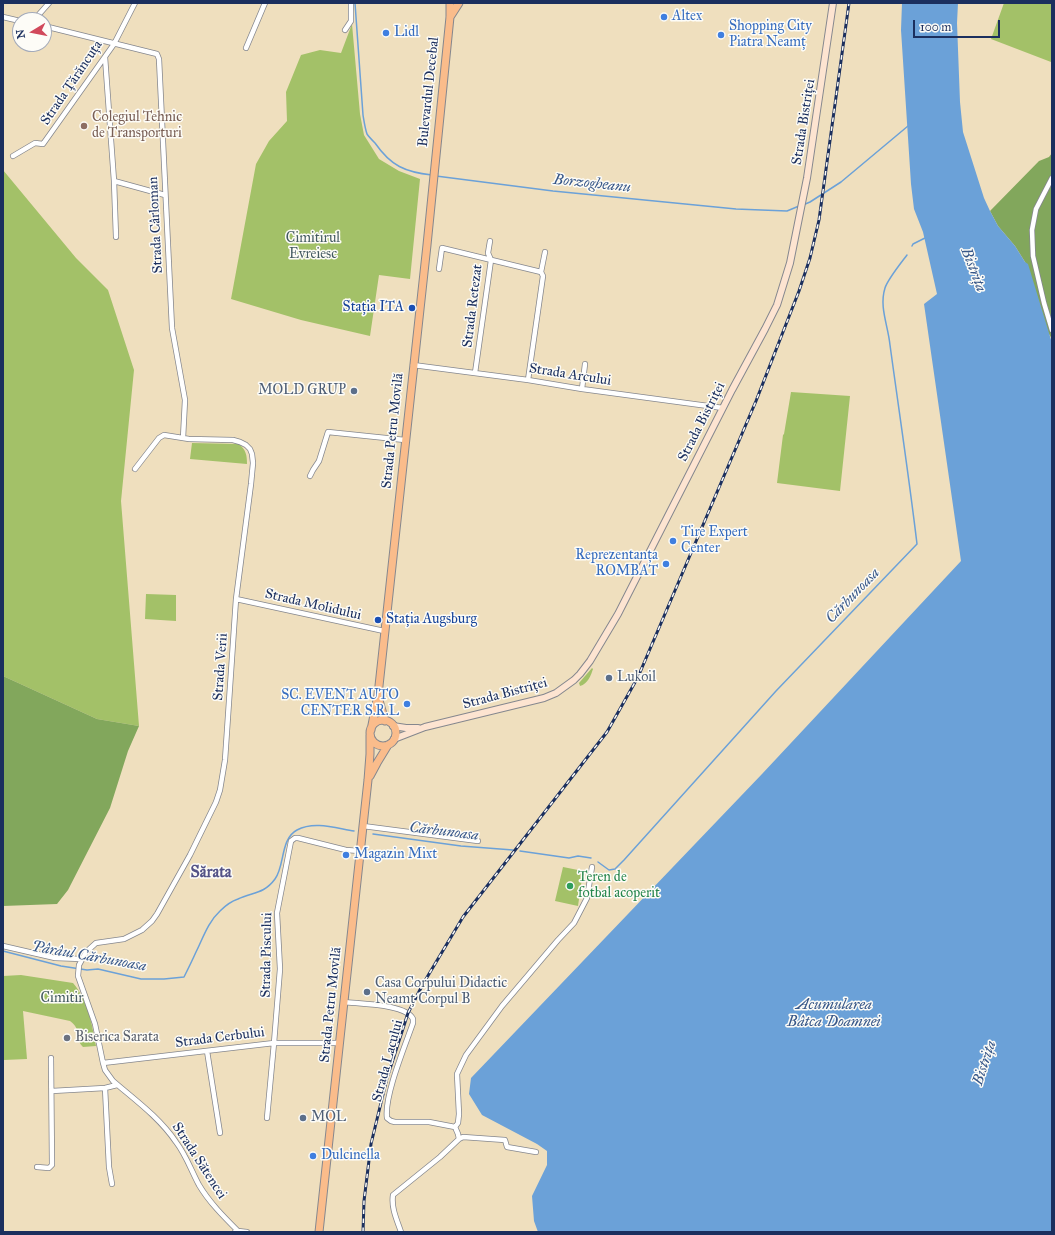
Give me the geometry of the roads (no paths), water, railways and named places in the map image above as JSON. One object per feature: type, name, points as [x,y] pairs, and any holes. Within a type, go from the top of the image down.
[{"type":"main road","name":"Bulevardul Decebal","points":[[434,170],[450,17],[450,3]]},
{"type":"main road","name":"Bulevardul Decebal","points":[[450,17],[459,3]]},
{"type":"main road","name":"Strada Bistriței","points":[[394,739],[425,727],[544,698],[556,693],[574,680],[590,661],[618,614],[777,305],[790,263],[800,215],[813,143],[833,3]]},
{"type":"main road","name":"Strada Petru Movilă","points":[[319,1232],[368,780],[370,732],[378,695],[434,170]]},
{"type":"main road","name":"Strada Petru Movilă","points":[[378,695],[385,721]]},
{"type":"main road","points":[[385,721],[393,726],[395,732],[394,739],[388,745],[384,746],[376,744],[371,739],[370,732],[378,722],[385,721]]},
{"type":"main road","name":"Strada Bistriței","points":[[393,726],[406,728],[425,727]]},
{"type":"main road","name":"Strada Petru Movilă","points":[[368,780],[388,745]]},
{"type":"street","points":[[41,12],[49,3]]},
{"type":"street","points":[[114,44],[135,3]]},
{"type":"street","points":[[246,48],[265,3]]},
{"type":"street","points":[[345,30],[351,21],[351,3]]},
{"type":"street","name":"Strada Țărăncuța","points":[[13,156],[35,143],[43,144],[114,44],[52,28]]},
{"type":"street","name":"Strada Cârloman","points":[[114,44],[157,54],[159,59],[172,328],[185,400],[183,438]]},
{"type":"street","points":[[105,57],[114,181],[116,237]]},
{"type":"street","points":[[1052,178],[1036,209],[1032,230],[1033,256],[1052,330]]},
{"type":"street","points":[[114,181],[165,195]]},
{"type":"street","name":"Strada Retezat","points":[[475,373],[491,260],[488,253],[490,241]]},
{"type":"street","points":[[438,269],[442,248],[541,272]]},
{"type":"street","points":[[528,380],[543,276],[541,272],[545,252]]},
{"type":"street","points":[[582,389],[585,364]]},
{"type":"street","name":"Strada Arcului","points":[[413,365],[723,408]]},
{"type":"street","points":[[310,476],[319,461],[328,432],[405,440]]},
{"type":"street","name":"Strada Verii","points":[[117,1085],[109,1075],[103,1063],[95,1024],[81,984],[78,971],[79,965],[86,952],[96,943],[124,939],[142,930],[152,921],[190,855],[216,802],[220,790],[225,760],[236,599],[253,463],[250,449],[246,445],[236,441],[189,439],[164,435],[159,438],[135,469]]},
{"type":"street","name":"Strada Molidului","points":[[236,599],[384,631]]},
{"type":"street","points":[[363,826],[478,841]]},
{"type":"street","name":"Strada Piscului","points":[[267,1118],[280,969],[277,913],[291,841],[298,838],[346,850],[360,851]]},
{"type":"street","points":[[459,1140],[455,1127],[458,1123],[459,1114],[457,1074],[466,1055],[506,1000],[574,923],[587,898],[592,867]]},
{"type":"street","points":[[3,946],[55,958],[82,959]]},
{"type":"street","name":"Strada Lacului","points":[[344,1002],[396,1009],[408,1013],[413,1019],[391,1089],[386,1111],[387,1118],[395,1122],[429,1122],[455,1127]]},
{"type":"street","name":"Strada Cerbului","points":[[103,1063],[274,1043],[340,1043]]},
{"type":"street","points":[[207,1051],[220,1133]]},
{"type":"street","points":[[37,1167],[49,1168],[52,1165],[51,1058]]},
{"type":"street","points":[[52,1091],[105,1088],[117,1085]]},
{"type":"street","name":"Strada Sătencei","points":[[117,1085],[147,1109],[167,1130],[182,1151],[200,1186],[237,1231]]},
{"type":"street","points":[[105,1088],[109,1167],[112,1184]]},
{"type":"street","points":[[401,1232],[397,1217],[392,1207],[393,1195],[462,1138],[505,1140],[507,1147],[536,1152]]},
{"type":"street","points":[[237,1231],[247,1232]]},
{"type":"water","name":"Acumularea Bâtca Doamnei","points":[[902,3],[958,3],[957,23],[960,102],[963,132],[984,198],[990,211],[998,226],[1028,264],[1052,343],[1052,1232],[538,1232],[534,1221],[532,1196],[547,1165],[547,1151],[537,1144],[482,1115],[469,1094],[471,1078],[762,774],[961,561],[924,304],[937,294],[923,232],[914,209],[911,184],[901,30]]},
{"type":"waterway","name":"Borzogheanu","points":[[355,3],[363,115],[367,134],[381,151],[399,166],[406,170],[432,175]]},
{"type":"waterway","name":"Borzogheanu","points":[[803,205],[841,182],[908,126]]},
{"type":"waterway","name":"Borzogheanu","points":[[436,176],[553,191],[736,209],[787,211],[799,206]]},
{"type":"waterway","points":[[912,246],[925,238]]},
{"type":"waterway","name":"Cărbunoasa","points":[[598,862],[609,870],[615,869],[776,691],[917,544],[889,338],[883,309],[883,295],[885,288],[907,255]]},
{"type":"waterway","name":"Pârâul Cărbunoasa","points":[[3,951],[61,966],[87,970],[98,969],[141,979],[184,977],[206,930],[216,915],[231,902],[262,890],[271,884],[275,879],[278,874],[285,846],[292,834],[297,830],[310,826],[332,827],[354,831]]},
{"type":"waterway","name":"Cărbunoasa","points":[[373,834],[461,846],[513,850]]},
{"type":"waterway","name":"Cărbunoasa","points":[[520,851],[569,858],[578,856],[591,858]]},
{"type":"railway","points":[[363,1232],[364,1201],[371,1144],[387,1078],[408,1013],[423,984],[463,917],[607,732],[638,677],[756,401],[799,291],[810,258],[819,220],[849,3]]},
{"type":"place","name":"Altex","points":[[664,17]]},
{"type":"place","name":"Lidl","points":[[386,33]]},
{"type":"place","name":"Shopping City Piatra Neamț","points":[[721,35]]},
{"type":"place","name":"Colegiul Tehnic de Transporturi","points":[[84,126]]},
{"type":"place","name":"Stația ITA","points":[[412,308]]},
{"type":"place","name":"MOLD GRUP","points":[[354,391]]},
{"type":"place","name":"Tire Expert Center","points":[[673,541]]},
{"type":"place","name":"Reprezentanța ROMBAT","points":[[666,564]]},
{"type":"place","name":"Stația Augsburg","points":[[378,620]]},
{"type":"place","name":"Lukoil","points":[[609,678]]},
{"type":"place","name":"SC. EVENT AUTO CENTER S.R.L","points":[[407,704]]},
{"type":"place","name":"Magazin Mixt","points":[[346,855]]},
{"type":"place","name":"Teren de fotbal acoperit","points":[[570,886]]},
{"type":"place","name":"Casa Corpului Didactic Neamţ Corpul B","points":[[367,992]]},
{"type":"place","name":"Biserica Sarata","points":[[67,1038]]},
{"type":"place","name":"MOL","points":[[303,1118]]},
{"type":"place","name":"Dulcinella","points":[[313,1156]]},
{"type":"district","name":"Sărata","points":[[211,873]]},
{"type":"park label","name":"Cimitirul Evreiesc","points":[[313,248]]},
{"type":"park label","name":"Cimitir","points":[[62,999]]},
{"type":"water label","name":"Bistrița","points":[[973,270]]},
{"type":"water label","name":"Bistrița","points":[[985,1063]]}]
